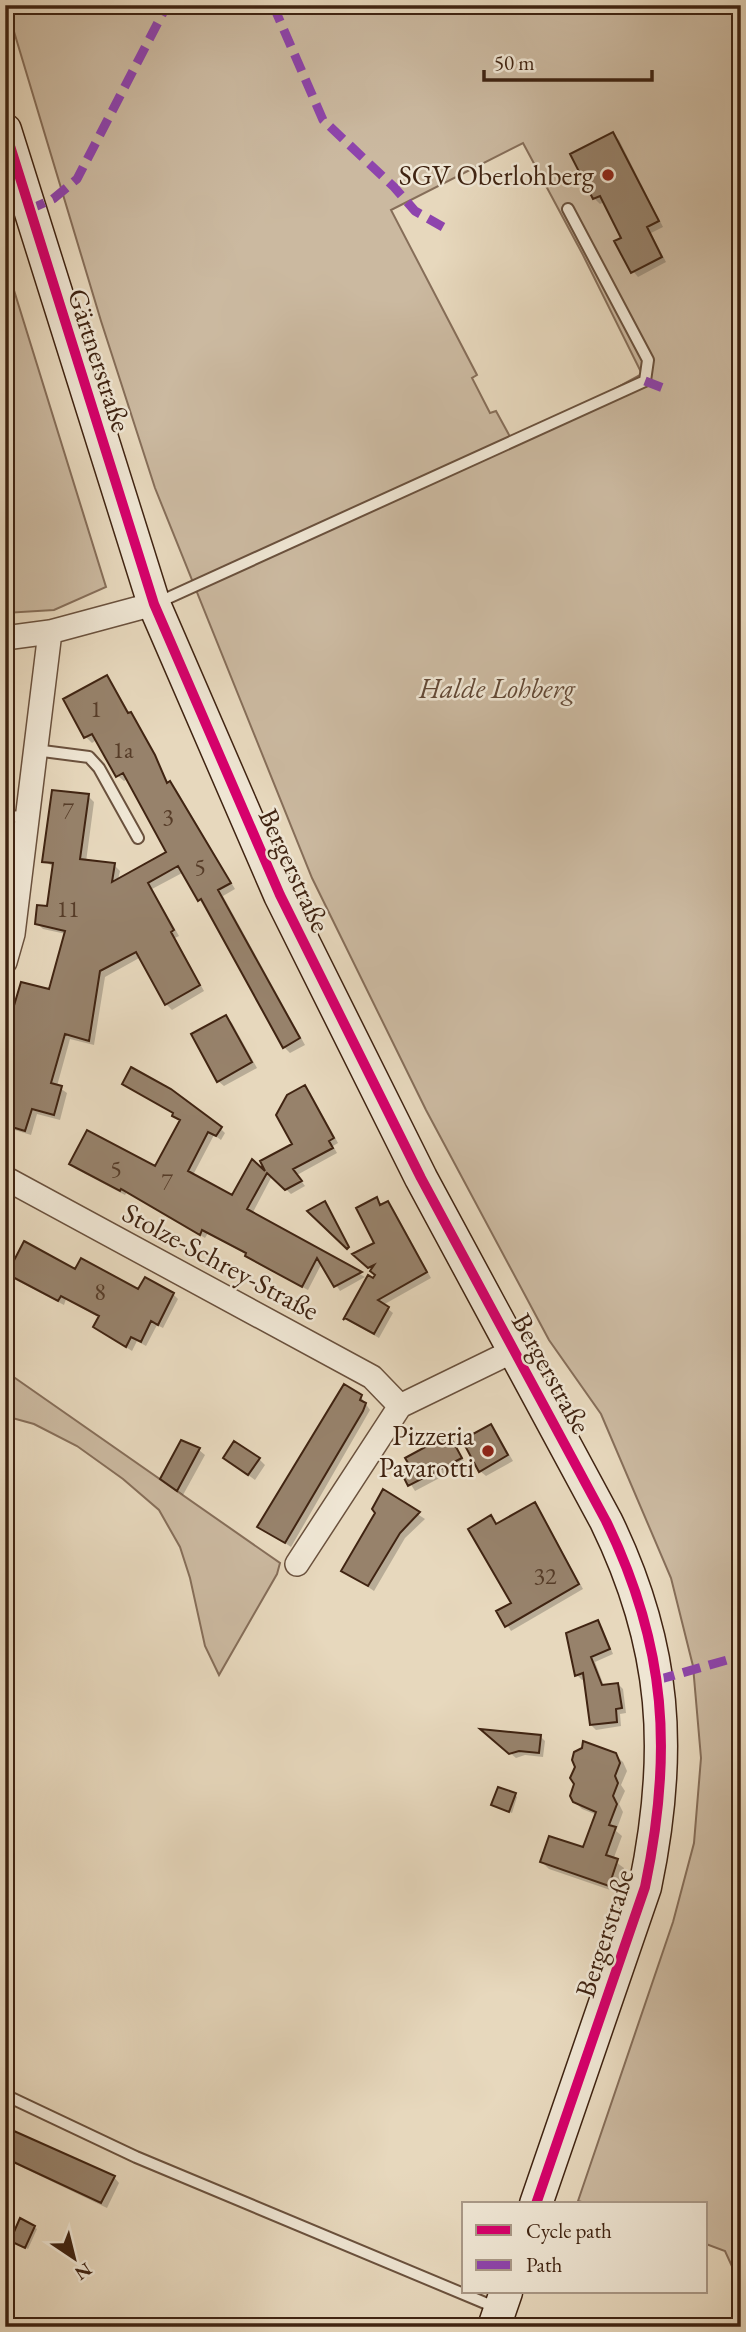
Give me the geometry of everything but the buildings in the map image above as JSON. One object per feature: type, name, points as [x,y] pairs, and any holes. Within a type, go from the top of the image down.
[{"type":"main road","name":"Gärtnerstraße","points":[[5,130],[154,604]]},
{"type":"main road","name":"Bergerstraße","points":[[154,604],[280,895],[421,1178],[623,1555],[653,1654],[660,1707],[662,1758],[656,1836],[645,1887],[537,2202]]},
{"type":"street","points":[[5,639],[50,632],[154,604]]},
{"type":"street","points":[[5,962],[13,934],[16,817],[35,750],[50,632]]},
{"type":"street","name":"Stolze-Schrey-Straße","points":[[5,1178],[372,1377],[400,1406]]},
{"type":"street","points":[[297,1564],[400,1406],[513,1351]]},
{"type":"lane","points":[[154,604],[645,381],[648,360],[568,209]]},
{"type":"lane","points":[[35,750],[89,757],[99,768],[138,838]]},
{"type":"lane","points":[[5,2095],[136,2157],[462,2293]]},
{"type":"lane","points":[[464,2294],[500,2309]]},
{"type":"green space","name":"Halde Lohberg","points":[[6,5],[741,5],[741,2286],[725,2251],[708,2245],[708,2202],[578,2201],[673,1922],[694,1843],[701,1758],[693,1666],[671,1578],[601,1414],[549,1340],[426,1110],[312,878],[155,488],[101,321]],"holes":[[[523,143],[642,374],[514,444],[496,411],[490,413],[472,378],[477,375],[391,210]]]},
{"type":"green space","points":[[8,271],[106,587],[54,610],[5,613],[5,273]]},
{"type":"green space","points":[[5,1371],[280,1563],[277,1574],[219,1675],[205,1646],[190,1578],[180,1547],[159,1510],[123,1479],[77,1446],[34,1424],[5,1416]]},
{"type":"marked path","points":[[28,210],[53,199],[77,179],[167,5]]},
{"type":"marked path","points":[[273,5],[323,120],[394,187],[415,211],[443,227]]},
{"type":"marked path","points":[[645,381],[663,388]]},
{"type":"marked path","points":[[657,1680],[741,1656]]},
{"type":"cycle path","points":[[5,130],[154,604],[280,895],[421,1178],[606,1521],[642,1612],[653,1656],[659,1701],[661,1745],[654,1838],[645,1887],[537,2202]]},
{"type":"place","name":"SGV Oberlohberg","points":[[608,175]]},
{"type":"place","name":"Pizzeria Pavarotti","points":[[488,1451]]}]
